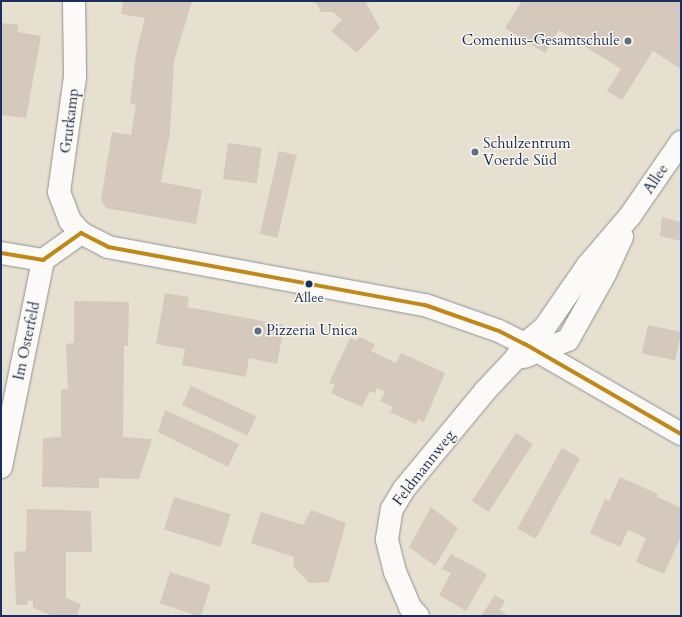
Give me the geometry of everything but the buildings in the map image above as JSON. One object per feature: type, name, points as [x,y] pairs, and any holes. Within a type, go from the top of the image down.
[{"type":"street","name":"Grutkamp","points":[[74,1],[75,78],[59,192],[67,216],[81,233]]},
{"type":"street","name":"Allee","points":[[526,352],[588,265],[630,216],[681,142]]},
{"type":"street","points":[[1,253],[44,260],[81,233],[108,247],[426,305],[499,331],[526,352],[681,434]]},
{"type":"street","name":"Im Osterfeld","points":[[1,467],[44,260]]},
{"type":"street","name":"Feldmannweg","points":[[418,616],[407,600],[387,539],[392,510],[409,483],[485,391],[526,352]]},
{"type":"transit line","points":[[1,253],[43,260],[81,233],[108,247],[425,305],[499,331],[525,344],[681,434]]},
{"type":"place","name":"Comenius-Gesamtschule","points":[[628,41]]},
{"type":"place","name":"Schulzentrum Voerde Süd","points":[[475,152]]},
{"type":"place","name":"Allee","points":[[309,284]]},
{"type":"place","name":"Pizzeria Unica","points":[[258,331]]}]
